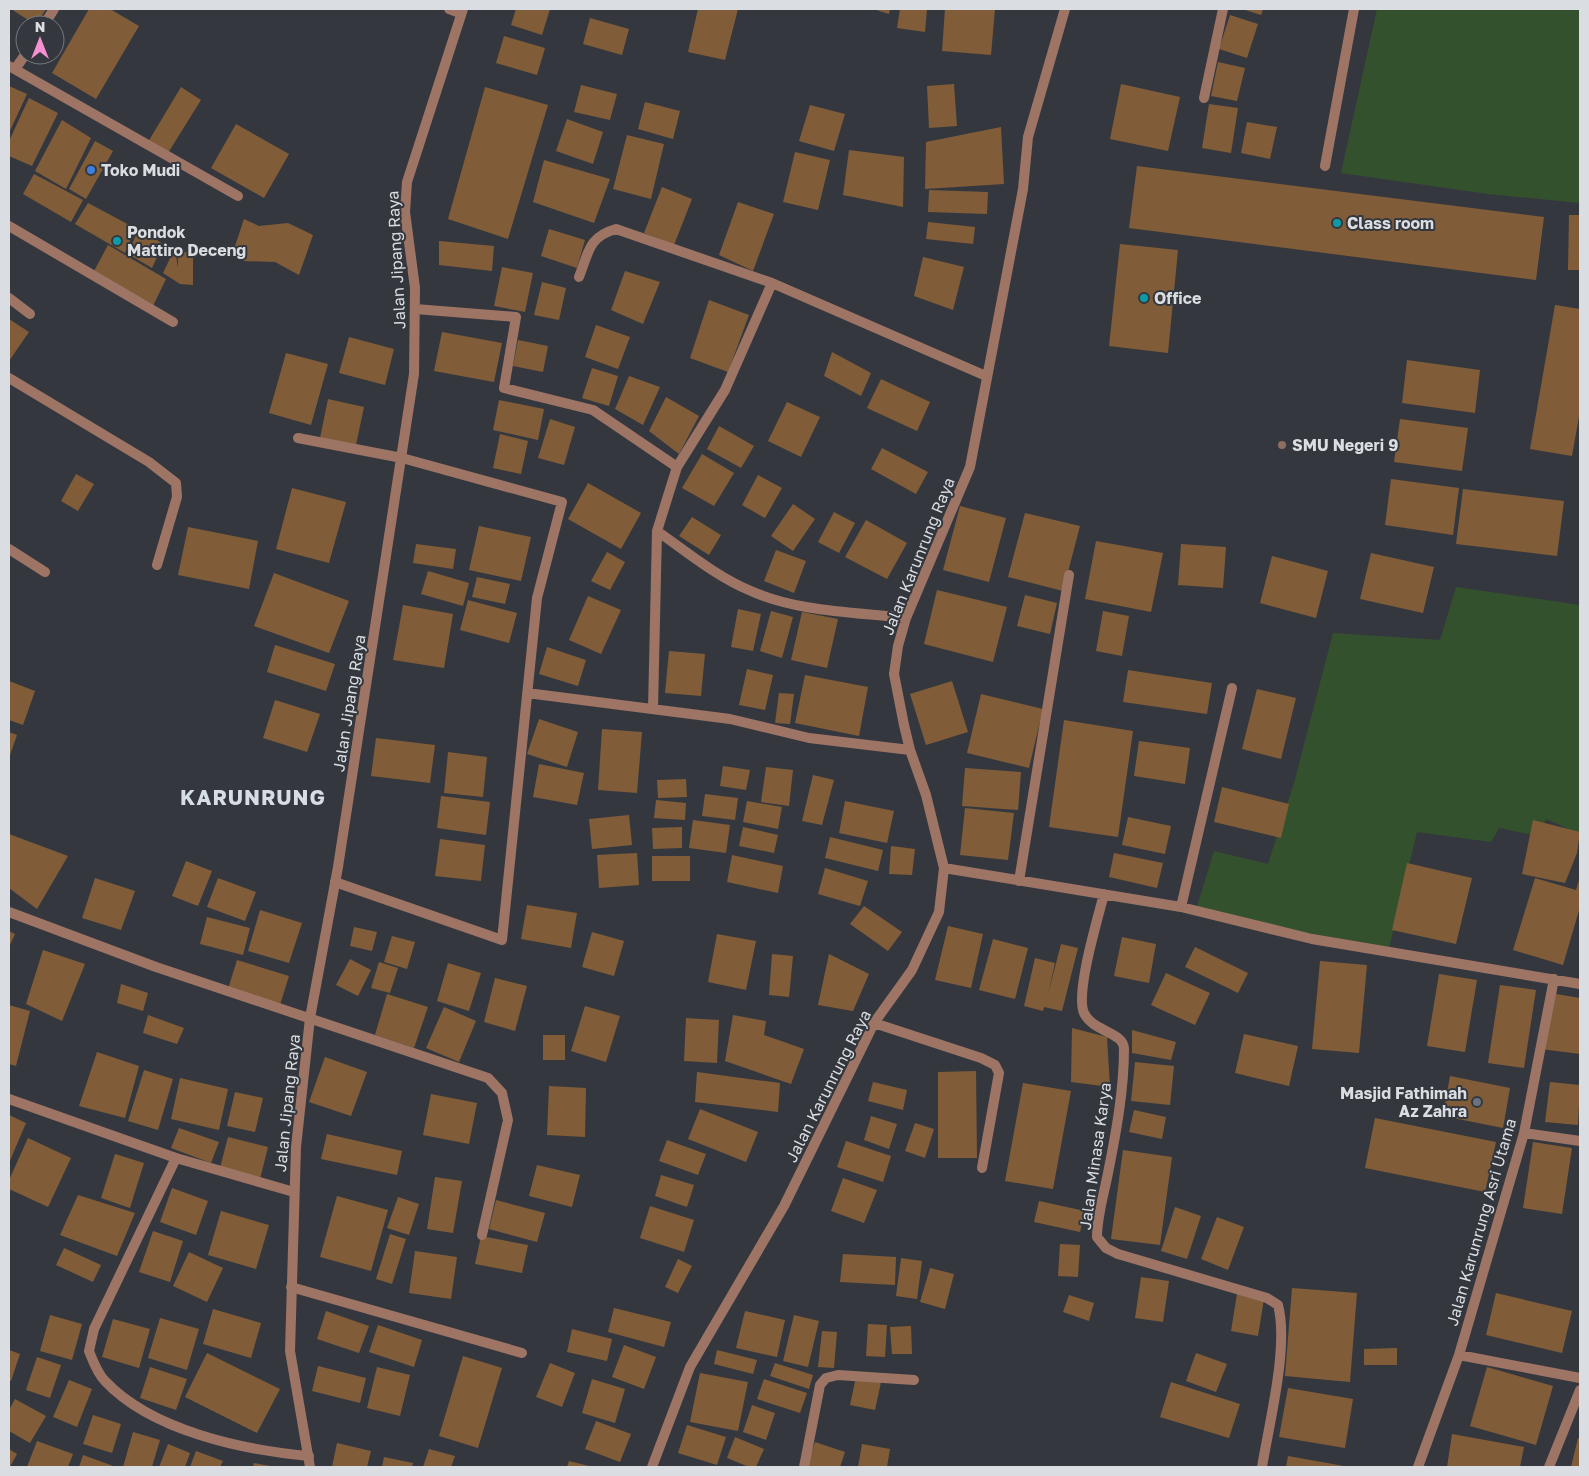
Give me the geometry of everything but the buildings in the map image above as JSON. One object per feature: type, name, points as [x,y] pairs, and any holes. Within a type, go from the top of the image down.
[{"type":"street","points":[[449,9],[462,11]]},
{"type":"street","name":"Jalan Karunrung Raya","points":[[652,1467],[690,1367],[784,1206],[874,1023],[912,970],[940,912],[944,868],[926,795],[910,750],[894,674],[898,646],[906,618],[970,467],[1023,188],[1028,137],[1065,9]]},
{"type":"street","points":[[1204,98],[1223,9]]},
{"type":"street","points":[[1325,166],[1354,9]]},
{"type":"street","name":"Jalan Jipang Raya","points":[[310,1467],[290,1351],[296,1147],[310,1018],[336,882],[414,374],[415,288],[405,212],[406,182],[462,11]]},
{"type":"street","points":[[12,67],[238,196]]},
{"type":"street","points":[[9,226],[173,322]]},
{"type":"street","points":[[579,277],[594,239],[601,233],[616,229],[772,284],[986,376]]},
{"type":"street","points":[[653,709],[657,531],[677,467],[724,390],[772,284]]},
{"type":"street","points":[[9,298],[30,314]]},
{"type":"street","points":[[415,309],[516,317],[504,388],[592,410],[677,467]]},
{"type":"street","points":[[9,378],[149,462],[176,483],[177,496],[157,565]]},
{"type":"street","points":[[298,438],[402,458],[562,502],[537,598],[502,940],[336,882]]},
{"type":"street","points":[[657,531],[722,575],[751,592],[789,604],[906,618]]},
{"type":"street","points":[[9,549],[45,572]]},
{"type":"street","points":[[1019,881],[1069,575]]},
{"type":"street","points":[[1181,907],[1232,688]]},
{"type":"street","points":[[527,693],[730,719],[809,738],[910,750]]},
{"type":"street","points":[[944,868],[1181,907],[1312,939],[1580,984]]},
{"type":"street","name":"Jalan Minasa Karya","points":[[1104,894],[1082,987],[1082,1007],[1085,1015],[1095,1027],[1119,1037],[1124,1046],[1120,1102],[1097,1237],[1106,1248],[1118,1254],[1267,1298],[1278,1305],[1282,1326],[1280,1353],[1262,1467]]},
{"type":"street","points":[[9,912],[156,967],[488,1078],[502,1093],[508,1120],[482,1235]]},
{"type":"street","name":"Jalan Karunrung Asri Utama","points":[[1418,1467],[1459,1355],[1524,1133],[1554,980]]},
{"type":"street","points":[[874,1023],[981,1058],[995,1065],[999,1073],[982,1168]]},
{"type":"street","points":[[9,1099],[176,1158],[294,1192]]},
{"type":"street","points":[[1524,1133],[1580,1141]]},
{"type":"street","points":[[176,1158],[94,1330],[89,1351],[95,1366],[104,1381],[142,1409],[180,1428],[269,1452],[309,1456]]},
{"type":"street","points":[[291,1287],[522,1353]]},
{"type":"street","points":[[1459,1355],[1580,1378]]},
{"type":"street","points":[[804,1467],[820,1386],[826,1378],[838,1374],[914,1380]]},
{"type":"street","points":[[1549,1467],[1580,1390]]},
{"type":"green space","points":[[1377,9],[1580,9],[1580,203],[1488,194],[1341,173]]},
{"type":"green space","points":[[1456,587],[1580,605],[1580,834],[1546,819],[1539,836],[1499,828],[1491,842],[1417,832],[1389,948],[1296,932],[1196,910],[1214,851],[1268,864],[1294,783],[1333,633],[1440,640]]},
{"type":"place","name":"Toko Mudi","points":[[91,170]]},
{"type":"place","name":"Class room","points":[[1337,223]]},
{"type":"place","name":"Pondok Mattiro Deceng","points":[[117,241]]},
{"type":"place","name":"Office","points":[[1144,298]]},
{"type":"place","name":"SMU Negeri 9","points":[[1282,445]]},
{"type":"place","name":"Masjid Fathimah Az Zahra","points":[[1477,1102]]},
{"type":"district","name":"KARUNRUNG","points":[[253,797]]}]
